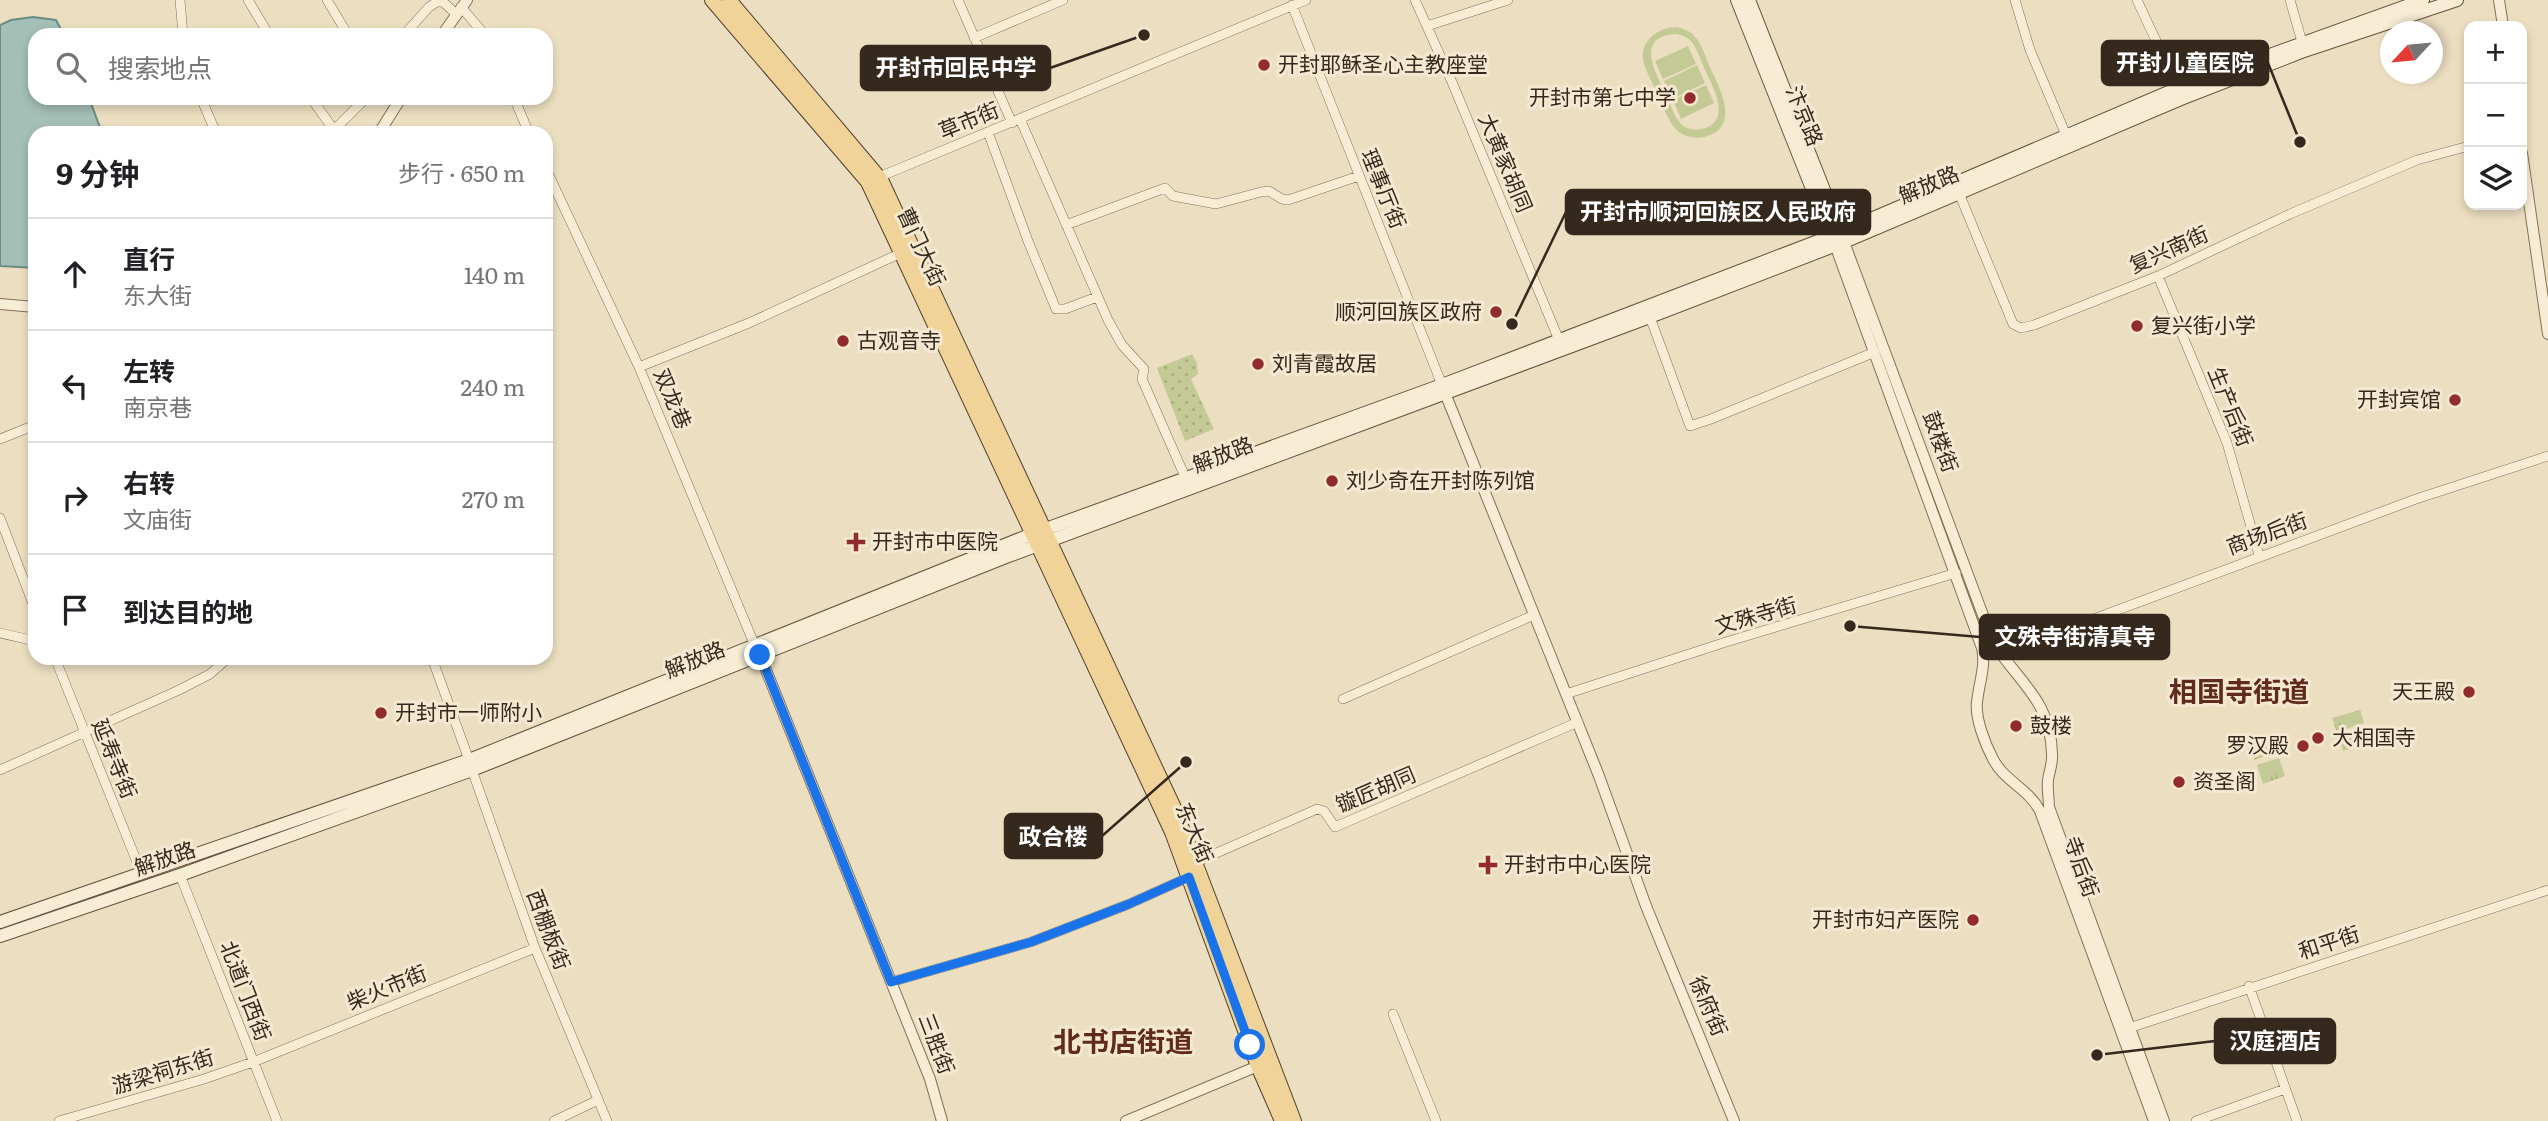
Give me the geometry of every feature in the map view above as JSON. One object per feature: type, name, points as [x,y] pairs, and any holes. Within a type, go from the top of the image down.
[{"type":"main road","name":"曹门大街","points":[[712,0],[868,182],[1041,538]]},
{"type":"main road","name":"曹门大街","points":[[729,0],[878,177],[1041,538]]},
{"type":"main road","name":"汴京路","points":[[1737,0],[1838,239]]},
{"type":"main road","name":"汴京路","points":[[1749,0],[1838,239]]},
{"type":"main road","name":"解放路","points":[[0,936],[180,875],[470,765],[1186,479],[1650,317],[1838,239],[2066,135],[2178,88],[2423,0]]},
{"type":"main road","name":"解放路","points":[[1041,538],[1444,389],[1559,340],[1959,193],[2181,99],[2304,51],[2457,0]]},
{"type":"main road","name":"东大街","points":[[1041,538],[1175,810],[1196,862],[1264,1063]]},
{"type":"main road","name":"东大街","points":[[1041,538],[1167,820],[1264,1063]]},
{"type":"main road","name":"解放路","points":[[0,922],[141,872],[470,765]]},
{"type":"main road","points":[[1264,1063],[1282,1121]]},
{"type":"main road","points":[[1264,1063],[1294,1121]]},
{"type":"street","points":[[180,0],[182,28]]},
{"type":"street","points":[[248,0],[265,28]]},
{"type":"street","points":[[327,0],[344,28]]},
{"type":"street","points":[[410,28],[429,7],[440,0],[461,7],[479,28]]},
{"type":"street","points":[[958,0],[1066,225],[1097,297],[1122,345],[1144,369],[1142,379],[1186,479]]},
{"type":"street","points":[[974,38],[1063,0]]},
{"type":"street","name":"草市街","points":[[878,177],[1306,0]]},
{"type":"street","name":"大黄家胡同","points":[[1415,0],[1559,340]]},
{"type":"street","points":[[1427,26],[1508,0]]},
{"type":"street","points":[[2015,0],[2030,50],[2066,135]]},
{"type":"street","points":[[2137,0],[2178,88]]},
{"type":"street","points":[[2290,0],[2302,42]]},
{"type":"street","points":[[2499,0],[2502,21]]},
{"type":"street","name":"理事厅街","points":[[1292,5],[1444,389]]},
{"type":"street","points":[[447,28],[461,7]]},
{"type":"street","points":[[204,105],[213,126]]},
{"type":"street","points":[[315,105],[328,126]]},
{"type":"street","points":[[338,126],[359,105]]},
{"type":"street","points":[[383,126],[397,105]]},
{"type":"street","points":[[517,105],[526,126]]},
{"type":"street","points":[[988,132],[1056,309],[1065,309],[1097,297]]},
{"type":"street","name":"复兴南街","points":[[1959,193],[2013,324],[2021,328],[2158,276],[2290,214],[2417,160],[2465,147]]},
{"type":"street","points":[[1066,225],[1165,188],[1176,198],[1223,204],[1261,191],[1269,191],[1288,200],[1359,176]]},
{"type":"street","name":"双龙巷","points":[[553,184],[639,367],[757,651]]},
{"type":"street","points":[[2527,187],[2548,334]]},
{"type":"street","name":"鼓楼街","points":[[1838,239],[1875,352],[1978,637]]},
{"type":"street","name":"鼓楼街","points":[[1838,239],[1993,642],[2002,653]]},
{"type":"street","points":[[639,367],[749,323],[901,253]]},
{"type":"street","name":"生产后街","points":[[2158,276],[2227,443],[2259,555]]},
{"type":"street","points":[[0,304],[28,306]]},
{"type":"street","points":[[1650,317],[1690,426],[1875,352]]},
{"type":"street","name":"徐府街","points":[[1444,389],[1578,722],[1646,906],[1734,1121]]},
{"type":"street","points":[[0,439],[28,428]]},
{"type":"street","name":"商场后街","points":[[2002,653],[2259,555],[2548,456]]},
{"type":"street","points":[[0,518],[28,591]]},
{"type":"street","name":"文殊寺街","points":[[1566,694],[1726,642],[1956,573]]},
{"type":"street","points":[[1343,699],[1534,615]]},
{"type":"street","points":[[0,633],[28,639]]},
{"type":"street","name":"寺后街","points":[[1978,637],[1983,664],[1976,708],[1992,758],[1998,768],[2032,797],[2040,811],[2164,1121]]},
{"type":"street","name":"三胜街","points":[[757,651],[930,1079],[942,1121]]},
{"type":"street","name":"寺后街","points":[[2002,653],[2011,668],[2031,690],[2051,736],[2053,756],[2048,780],[2049,807],[2126,1029],[2154,1121]]},
{"type":"street","name":"延寿寺街","points":[[58,665],[141,872]]},
{"type":"street","points":[[0,770],[179,690],[210,674],[221,665]]},
{"type":"street","name":"西棚板街","points":[[434,665],[535,948],[607,1121]]},
{"type":"street","name":"镟匠胡同","points":[[1196,862],[1317,809],[1324,811],[1335,827],[1578,722]]},
{"type":"street","name":"北道门西街","points":[[180,875],[277,1121]]},
{"type":"street","points":[[891,982],[1031,942],[1129,904],[1189,877]]},
{"type":"street","name":"和平街","points":[[2126,1029],[2249,986],[2548,890]]},
{"type":"street","name":"柴火市街","points":[[253,1062],[535,948]]},
{"type":"street","points":[[2249,986],[2297,1121]]},
{"type":"street","points":[[1394,1014],[1436,1121]]},
{"type":"street","name":"游梁祠东街","points":[[59,1121],[83,1117],[253,1062]]},
{"type":"street","points":[[1126,1121],[1264,1063]]},
{"type":"street","points":[[2196,1121],[2285,1089]]},
{"type":"street","points":[[554,1121],[598,1100]]},
{"type":"green space","points":[[1677,27],[1687,31],[1697,40],[1722,95],[1725,106],[1723,125],[1716,132],[1704,137],[1688,136],[1676,129],[1644,65],[1643,53],[1648,41],[1658,32]],"holes":[[[1663,36],[1684,36],[1695,47],[1716,94],[1719,112],[1717,119],[1702,129],[1686,128],[1677,119],[1654,68],[1652,49],[1655,42]]]},
{"type":"green space","points":[[1688,46],[1696,64],[1663,79],[1655,61]]},
{"type":"green space","points":[[1697,65],[1705,83],[1672,99],[1664,81]]},
{"type":"green space","points":[[1706,85],[1714,103],[1681,119],[1673,100]]},
{"type":"green space","points":[[1192,354],[1197,363],[1198,374],[1191,379],[1214,429],[1185,441],[1157,368]]},
{"type":"green space","points":[[2360,710],[2364,723],[2337,732],[2332,718]]},
{"type":"green space","points":[[2366,729],[2370,742],[2343,751],[2339,738]]},
{"type":"green space","points":[[2271,733],[2277,752],[2254,760],[2248,741]]},
{"type":"green space","points":[[2279,758],[2285,776],[2263,784],[2257,765]]},
{"type":"water","points":[[33,17],[56,20],[60,28],[28,28],[28,105],[92,105],[99,126],[28,126],[28,268],[0,266],[0,25],[11,20]]},
{"type":"place","name":"开封市回民中学","points":[[1144,35]]},
{"type":"place","name":"开封耶稣圣心主教座堂","points":[[1264,65]]},
{"type":"place","name":"开封市第七中学","points":[[1690,98]]},
{"type":"place","name":"开封儿童医院","points":[[2300,142]]},
{"type":"place","name":"顺河回族区政府","points":[[1496,312]]},
{"type":"place","name":"开封市顺河回族区人民政府","points":[[1512,324]]},
{"type":"place","name":"复兴街小学","points":[[2137,326]]},
{"type":"place","name":"古观音寺","points":[[843,341]]},
{"type":"place","name":"刘青霞故居","points":[[1258,364]]},
{"type":"place","name":"开封宾馆","points":[[2455,400]]},
{"type":"place","name":"刘少奇在开封陈列馆","points":[[1332,481]]},
{"type":"place","name":"开封市中医院","points":[[856,542]]},
{"type":"place","name":"文殊寺街清真寺","points":[[1850,626]]},
{"type":"place","name":"天王殿","points":[[2469,692]]},
{"type":"place","name":"开封市一师附小","points":[[381,713]]},
{"type":"place","name":"鼓楼","points":[[2016,726]]},
{"type":"place","name":"大相国寺","points":[[2318,738]]},
{"type":"place","name":"罗汉殿","points":[[2303,746]]},
{"type":"place","name":"政合楼","points":[[1186,762]]},
{"type":"place","name":"资圣阁","points":[[2179,782]]},
{"type":"place","name":"开封市中心医院","points":[[1488,865]]},
{"type":"place","name":"开封市妇产医院","points":[[1973,920]]},
{"type":"place","name":"汉庭酒店","points":[[2097,1055]]},
{"type":"district","name":"相国寺街道","points":[[2239,692]]},
{"type":"district","name":"北书店街道","points":[[1123,1042]]},
{"type":"route","points":[[760,655],[891,982],[1031,942],[1176,885],[1189,877],[1250,1045]]}]
